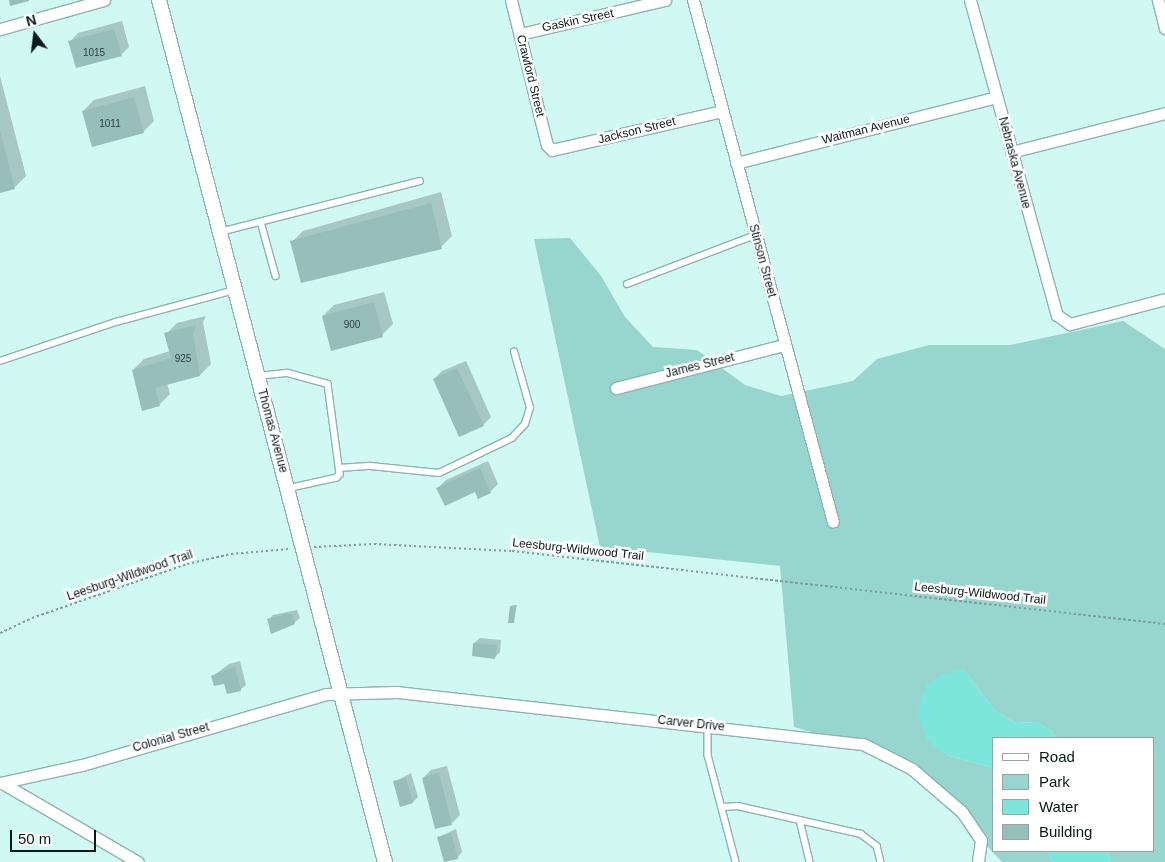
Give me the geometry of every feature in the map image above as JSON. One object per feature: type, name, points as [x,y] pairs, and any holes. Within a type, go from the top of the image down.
[{"type":"street","points":[[0,29],[104,0]]},
{"type":"street","name":"Thomas Avenue","points":[[159,0],[385,862]]},
{"type":"street","name":"Crawford Street","points":[[511,0],[547,145],[552,150]]},
{"type":"street","name":"Gaskin Street","points":[[520,34],[665,0]]},
{"type":"street","name":"Stinson Street","points":[[693,0],[833,522]]},
{"type":"street","name":"Nebraska Avenue","points":[[970,0],[1055,311],[1065,322],[1070,324],[1165,299]]},
{"type":"street","points":[[1158,0],[1165,28]]},
{"type":"street","name":"Waitman Avenue","points":[[736,164],[996,97]]},
{"type":"street","name":"Jackson Street","points":[[552,150],[722,111]]},
{"type":"street","points":[[1011,152],[1165,112]]},
{"type":"street","name":"James Street","points":[[616,388],[784,345]]},
{"type":"street","name":"Carver Drive","points":[[341,693],[397,692],[863,744],[896,758],[962,812],[981,840],[978,862]]},
{"type":"street","name":"Colonial Street","points":[[1,783],[82,765],[326,694],[341,693]]},
{"type":"street","points":[[1,783],[138,862]]},
{"type":"lane","points":[[220,232],[420,181]]},
{"type":"lane","points":[[261,222],[276,276]]},
{"type":"lane","points":[[627,284],[755,235]]},
{"type":"lane","points":[[0,361],[97,328],[235,290]]},
{"type":"lane","points":[[339,468],[371,466],[439,473],[512,438],[525,424],[530,408],[514,352]]},
{"type":"lane","points":[[258,376],[288,373],[328,384],[339,468],[338,478],[287,489]]},
{"type":"lane","points":[[708,726],[708,754],[736,862]]},
{"type":"lane","points":[[723,807],[738,806],[869,838],[877,846],[881,862]]},
{"type":"lane","points":[[800,820],[810,862]]},
{"type":"path","name":"Leesburg-Wildwood Trail","points":[[0,633],[32,618],[187,564],[231,554],[303,547],[374,544],[512,552],[1165,624]]},
{"type":"green space","points":[[570,238],[601,276],[625,317],[653,347],[697,350],[745,385],[781,396],[853,381],[877,359],[929,345],[1010,345],[1123,321],[1165,349],[1165,862],[1110,862],[1107,852],[1155,852],[1155,737],[1055,737],[1051,731],[1036,722],[1016,723],[995,711],[963,669],[946,755],[992,767],[992,851],[940,796],[879,752],[794,727],[780,566],[600,547],[534,239]]},
{"type":"green space","points":[[993,852],[1048,852],[1053,862],[1002,862]]},
{"type":"water","points":[[963,669],[995,711],[1016,723],[1036,722],[1051,731],[1055,737],[992,737],[992,767],[946,755],[927,740],[918,717],[921,698],[927,684],[942,675]]},
{"type":"water","points":[[1048,852],[1107,852],[1110,862],[1053,862]]},
{"type":"building","points":[[9,0],[29,0],[29,1],[10,6]]},
{"type":"building","points":[[114,29],[122,56],[76,68],[68,41]]},
{"type":"building","points":[[134,97],[144,133],[92,147],[82,111]]},
{"type":"building","points":[[0,131],[15,189],[0,193]]},
{"type":"building","points":[[431,203],[442,249],[301,283],[290,241]]},
{"type":"building","points":[[374,302],[383,337],[331,351],[322,316]]},
{"type":"building","points":[[196,325],[193,334],[200,376],[155,388],[160,406],[142,411],[132,370],[171,358],[164,333]]},
{"type":"building","points":[[457,368],[484,426],[459,437],[433,379]]},
{"type":"building","points":[[480,468],[491,493],[478,499],[475,492],[445,506],[436,488]]},
{"type":"building","points":[[510,606],[516,607],[514,623],[508,623]]},
{"type":"building","points":[[292,614],[295,624],[271,634],[267,619]]},
{"type":"building","points":[[473,643],[497,645],[495,659],[472,656]]},
{"type":"building","points":[[235,666],[241,691],[227,694],[224,684],[214,686],[211,676]]},
{"type":"building","points":[[439,773],[452,825],[435,829],[422,778]]},
{"type":"building","points":[[406,778],[413,803],[400,807],[393,781]]},
{"type":"building","points":[[451,833],[458,859],[444,862],[437,837]]}]
